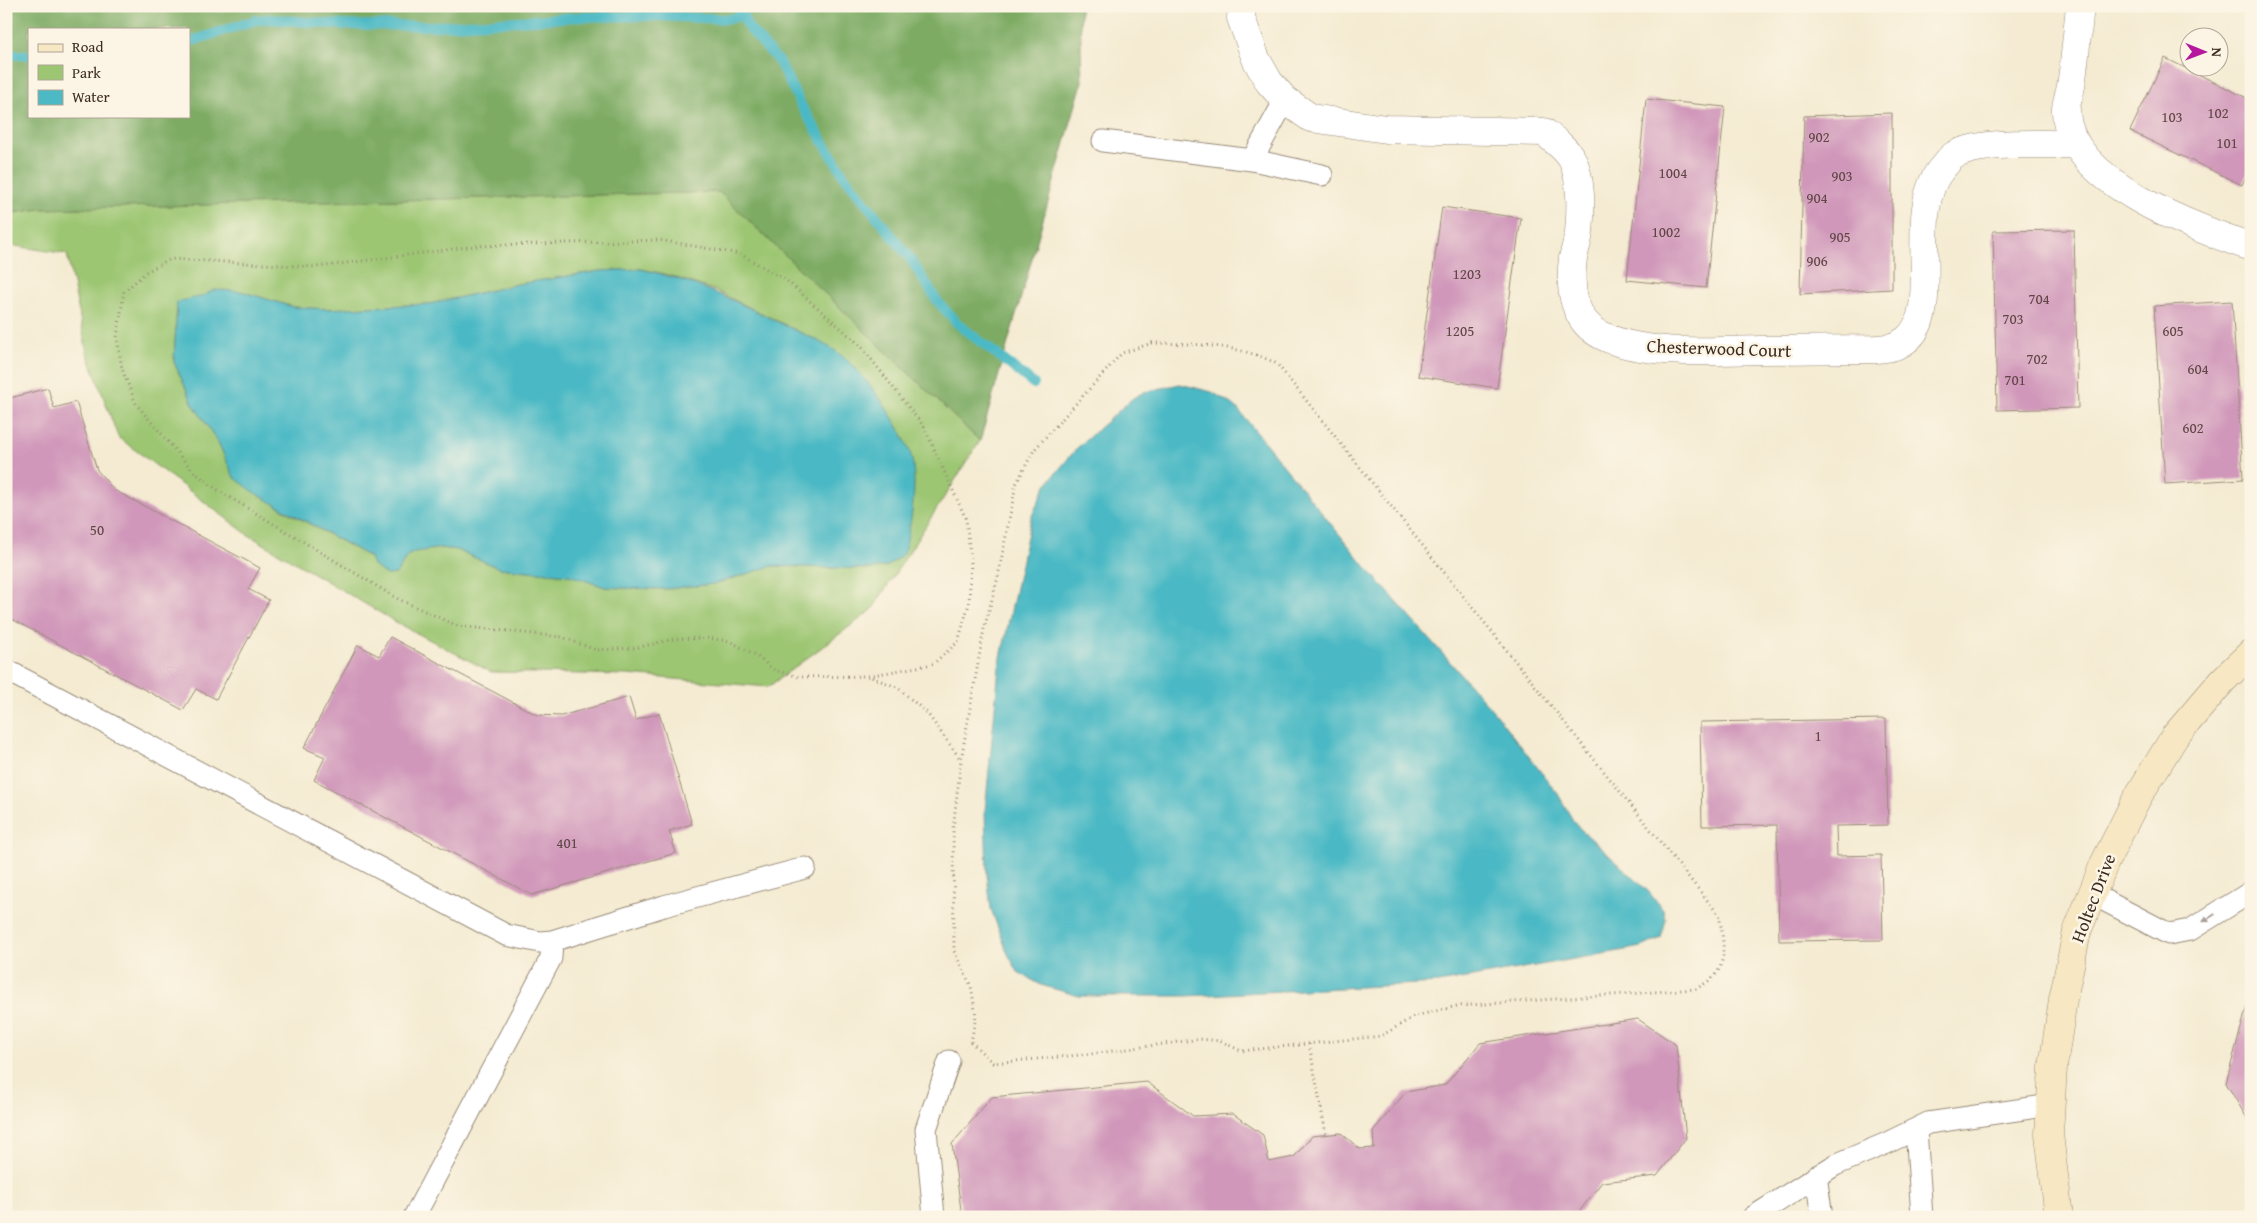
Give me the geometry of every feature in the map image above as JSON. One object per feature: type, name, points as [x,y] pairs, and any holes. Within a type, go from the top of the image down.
[{"type":"street","name":"Chesterwood Court","points":[[1242,6],[1242,18],[1256,59],[1270,82],[1285,100],[1311,118],[1358,127],[1484,132],[1544,132],[1572,159],[1580,182],[1579,233],[1573,259],[1572,284],[1574,305],[1585,323],[1602,336],[1626,344],[1681,350],[1877,349],[1894,347],[1907,340],[1917,326],[1923,308],[1925,204],[1933,177],[1952,157],[1976,147],[2073,144]]},
{"type":"street","points":[[2080,6],[2071,87],[2065,112],[2073,144],[2096,170],[2137,198],[2210,233],[2251,247]]},
{"type":"street","name":"Holtec Drive","points":[[2058,1217],[2049,1134],[2053,1067],[2063,999],[2077,932],[2092,894],[2137,798],[2175,736],[2223,680],[2251,653]]},
{"type":"lane","points":[[1252,160],[1285,100]]},
{"type":"lane","points":[[1103,140],[1252,160],[1322,175]]},
{"type":"lane","points":[[6,670],[506,935],[540,942],[552,941],[664,906],[805,868]]},
{"type":"lane","points":[[2092,894],[2169,934],[2190,930],[2251,892]]},
{"type":"lane","points":[[414,1217],[551,958],[552,941]]},
{"type":"lane","points":[[934,1217],[926,1130],[949,1061]]},
{"type":"lane","points":[[1753,1217],[1835,1165],[1928,1123],[2051,1105]]},
{"type":"lane","points":[[1916,1129],[1922,1217]]},
{"type":"lane","points":[[1816,1176],[1822,1217]]},
{"type":"path","points":[[868,676],[934,664],[958,642],[970,604],[971,563],[966,519],[924,427],[861,346],[786,280],[740,254],[659,240],[475,246],[317,267],[172,259],[146,272],[124,292],[117,337],[125,378],[136,404],[193,471],[216,489],[398,599],[458,626],[562,636],[596,650],[635,648],[674,639],[707,638],[728,641],[754,654],[774,670],[799,677],[868,676],[897,687],[927,713],[962,760]]},
{"type":"path","points":[[1152,343],[1181,344],[1259,354],[1277,364],[1719,915],[1723,938],[1722,956],[1716,974],[1696,989],[1457,1006],[1416,1016],[1381,1036],[1242,1051],[1221,1041],[1200,1039],[1091,1054],[994,1062],[971,1042],[976,1016],[971,986],[954,951],[953,829],[962,760],[984,629],[998,577],[1016,484],[1034,450],[1122,353],[1152,343]]},
{"type":"path","points":[[1308,1044],[1326,1134]]},
{"type":"green space","points":[[6,6],[1080,6],[1082,83],[980,441],[719,192],[41,209],[6,214]]},
{"type":"green space","points":[[719,192],[980,441],[872,610],[768,687],[628,675],[491,672],[394,621],[247,534],[118,437],[87,352],[67,254],[6,246],[6,214],[41,209]],"holes":[[[641,269],[665,274],[716,291],[818,341],[913,476],[912,510],[904,553],[888,566],[872,569],[772,566],[714,584],[665,589],[623,588],[605,587],[569,575],[499,568],[457,550],[441,548],[415,551],[407,556],[398,571],[386,575],[373,565],[370,557],[284,510],[234,477],[218,442],[193,404],[174,362],[177,302],[240,291],[293,307],[327,309],[430,304],[518,284],[600,271]]]},
{"type":"water","points":[[641,269],[678,279],[748,307],[813,338],[842,356],[851,364],[871,387],[890,414],[910,452],[913,463],[914,488],[904,553],[888,566],[872,569],[772,566],[714,584],[665,589],[605,587],[569,575],[499,568],[457,550],[441,548],[415,552],[407,556],[396,574],[386,575],[373,565],[370,557],[255,493],[234,477],[218,442],[193,404],[174,362],[177,302],[203,296],[214,290],[240,291],[293,307],[327,309],[430,304],[518,284],[600,271]]},
{"type":"water","points":[[1180,384],[1212,392],[1236,407],[1365,566],[1495,713],[1558,794],[1575,824],[1648,891],[1663,910],[1666,919],[1661,938],[1642,947],[1438,983],[1186,996],[1079,996],[1041,985],[1018,972],[1008,954],[991,909],[987,875],[985,811],[999,667],[1031,518],[1046,485],[1077,448],[1133,398],[1144,392]]},
{"type":"building","points":[[2165,58],[2180,65],[2180,78],[2206,78],[2251,100],[2251,166],[2242,185],[2130,131]]},
{"type":"building","points":[[1646,99],[1725,107],[1706,288],[1627,280]]},
{"type":"building","points":[[1892,113],[1892,289],[1800,294],[1804,116]]},
{"type":"building","points":[[1442,207],[1521,218],[1497,388],[1418,376]]},
{"type":"building","points":[[2074,230],[2078,408],[1997,410],[1993,231]]},
{"type":"building","points":[[2232,301],[2243,479],[2165,484],[2154,306]]},
{"type":"building","points":[[48,388],[54,408],[76,402],[97,470],[114,490],[260,568],[248,589],[269,600],[216,699],[196,689],[183,710],[6,616],[6,399]]},
{"type":"building","points":[[390,637],[537,715],[561,716],[629,697],[636,720],[659,713],[692,824],[669,831],[676,853],[532,895],[314,780],[325,757],[304,748],[358,645],[379,656]]},
{"type":"building","points":[[1886,719],[1888,825],[1836,826],[1837,856],[1881,855],[1883,940],[1779,941],[1777,825],[1702,826],[1700,722]]},
{"type":"building","points":[[2251,995],[2251,1125],[2226,1083]]},
{"type":"building","points":[[1638,1019],[1676,1045],[1686,1138],[1657,1176],[1602,1182],[1575,1217],[962,1217],[952,1144],[992,1097],[1147,1082],[1193,1116],[1233,1114],[1263,1135],[1269,1162],[1294,1157],[1312,1136],[1341,1133],[1360,1149],[1374,1148],[1373,1131],[1406,1092],[1445,1085],[1480,1043]]},
{"type":"waterway","points":[[190,42],[256,20],[270,19],[343,25],[439,26],[579,17],[655,16],[727,19],[738,16],[745,6]]},
{"type":"waterway","points":[[742,13],[747,26],[779,62],[802,107],[845,177],[909,257],[938,302],[958,324],[1034,384]]},
{"type":"waterway","points":[[6,55],[28,55]]}]
